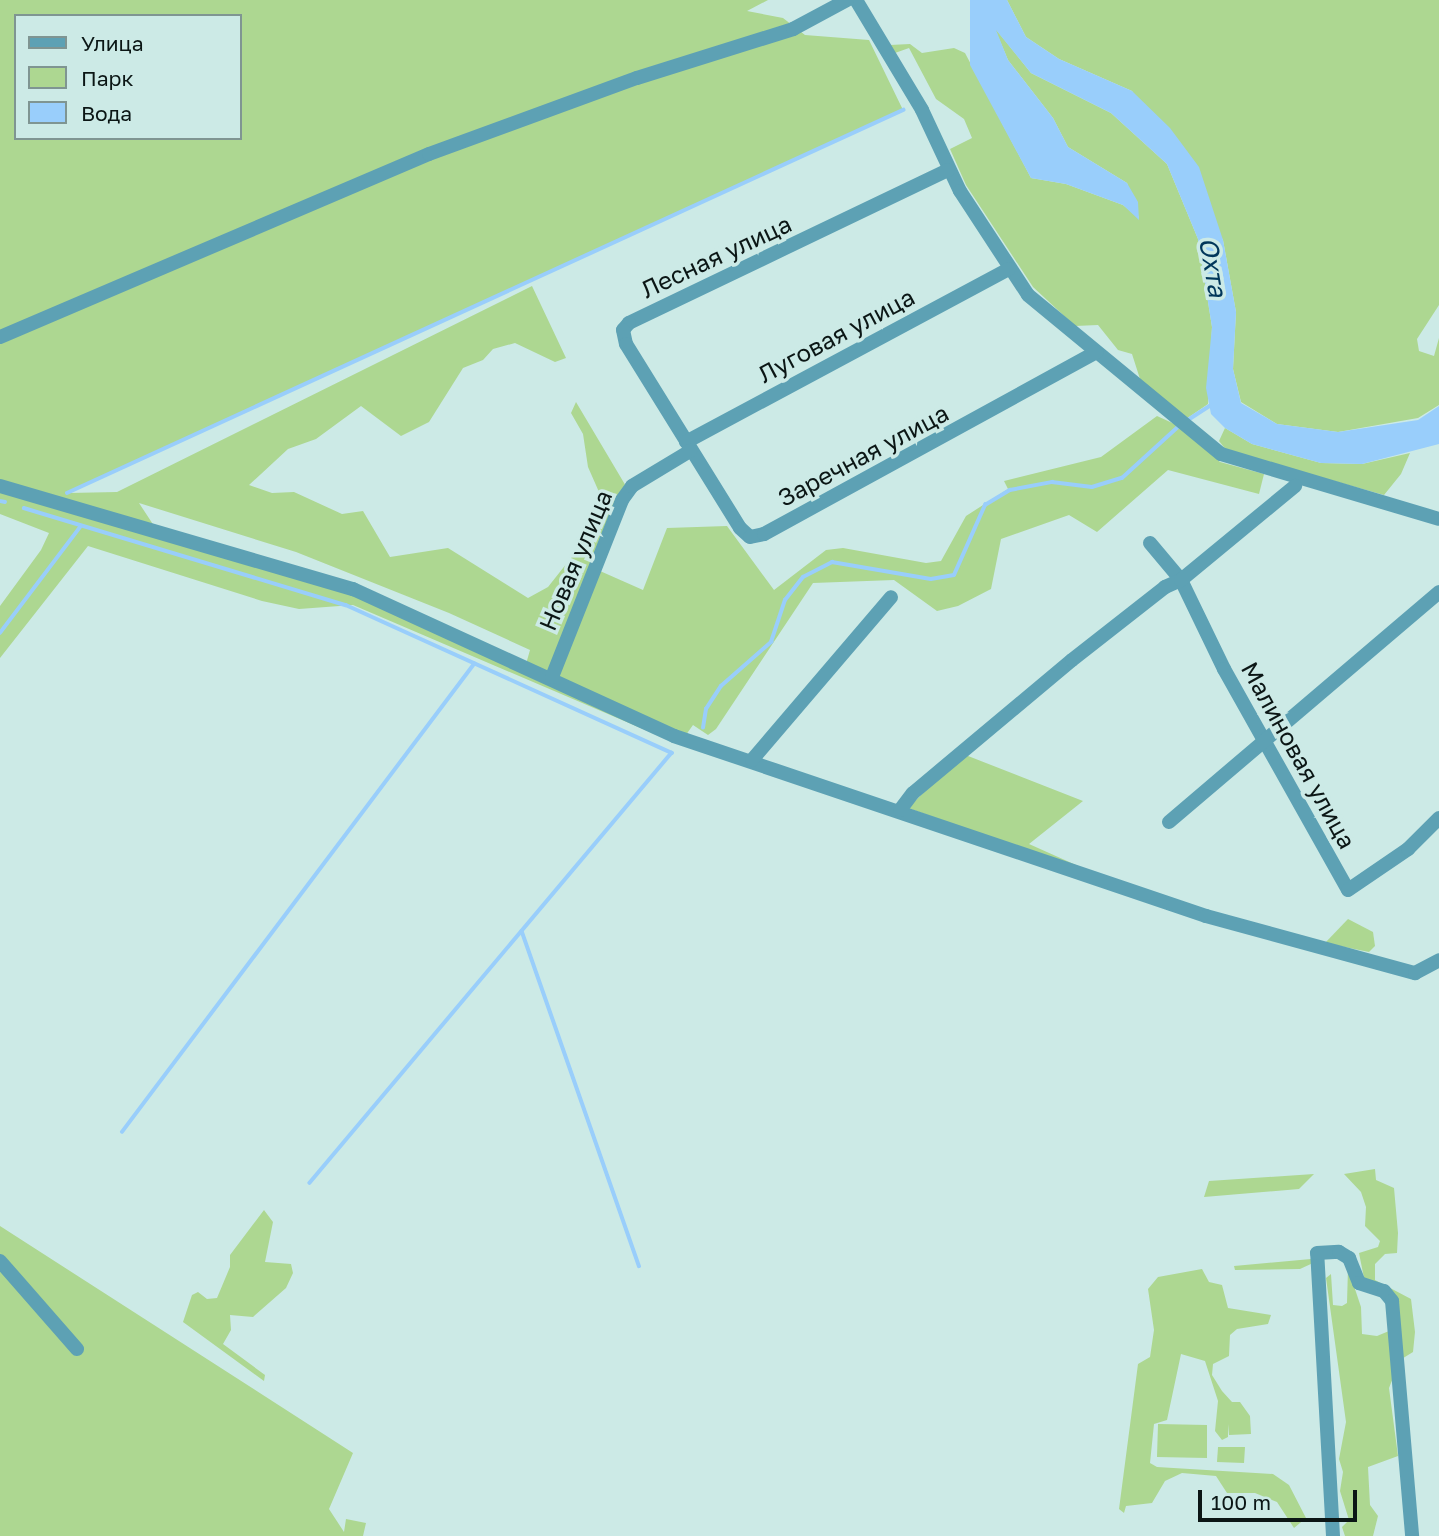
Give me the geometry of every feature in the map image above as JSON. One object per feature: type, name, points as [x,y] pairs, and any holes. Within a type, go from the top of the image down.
[{"type":"street","points":[[0,337],[429,154],[637,78],[793,29],[848,0]]},
{"type":"street","points":[[856,0],[922,110],[948,170],[1008,269],[1028,295],[1221,454],[1356,491],[1439,519]]},
{"type":"street","name":"Лесная улица","points":[[688,446],[626,344],[626,326],[948,170]]},
{"type":"street","name":"Луговая улица","points":[[688,446],[1008,269]]},
{"type":"street","name":"Заречная улица","points":[[688,446],[740,528],[756,537],[1096,352]]},
{"type":"street","name":"Новая улица","points":[[552,677],[622,500],[632,486],[688,446]]},
{"type":"street","points":[[0,486],[353,589],[552,677],[674,736],[900,810],[1206,916],[1415,973],[1439,960]]},
{"type":"street","points":[[900,810],[913,793],[1072,660],[1165,587],[1181,580],[1295,486]]},
{"type":"street","name":"Малиновая улица","points":[[1150,543],[1181,580],[1265,741],[1348,890],[1408,849],[1439,818]]},
{"type":"street","points":[[1169,822],[1439,592]]},
{"type":"street","points":[[752,760],[891,597]]},
{"type":"street","points":[[1333,1536],[1317,1253],[1339,1252],[1349,1258],[1359,1283],[1384,1291],[1392,1301],[1412,1536]]},
{"type":"street","points":[[0,1261],[76,1349]]},
{"type":"green space","points":[[0,0],[768,0],[747,11],[783,18],[805,35],[869,40],[903,110],[69,493],[117,492],[532,286],[566,358],[555,362],[515,343],[493,349],[483,360],[463,368],[429,422],[401,436],[361,406],[316,439],[288,449],[249,485],[272,493],[294,492],[342,514],[363,511],[390,557],[448,548],[528,598],[548,587],[597,525],[599,492],[588,467],[583,434],[571,413],[576,402],[630,493],[600,571],[643,590],[667,528],[727,526],[774,590],[826,550],[843,548],[926,563],[941,561],[966,516],[1008,489],[1004,481],[1101,457],[1157,416],[1179,426],[1220,462],[1264,474],[1259,494],[1168,470],[1097,532],[1069,515],[1001,539],[991,589],[958,606],[937,611],[894,580],[813,583],[716,729],[708,735],[693,725],[683,739],[526,664],[530,650],[449,613],[296,552],[139,503],[162,538],[352,594],[657,735],[353,605],[299,609],[262,601],[88,546],[0,658],[0,606],[41,550],[49,533],[0,514]]},
{"type":"green space","points":[[1007,0],[1439,0],[1439,305],[1417,339],[1419,351],[1434,356],[1439,338],[1439,405],[1418,418],[1338,432],[1277,424],[1241,402],[1233,369],[1236,312],[1223,240],[1132,91],[1059,59],[1026,37]]},
{"type":"green space","points":[[994,27],[1031,73],[1111,113],[1167,164],[1198,239],[1212,327],[1208,404],[1186,419],[1140,379],[1132,354],[1118,350],[1098,325],[1075,326],[1033,287],[966,185],[950,149],[972,138],[964,119],[936,99],[909,48],[895,53],[890,45],[910,44],[922,53],[954,48],[965,53],[1031,178],[1066,184],[1123,205],[1139,218],[1127,183],[1068,147],[1053,118],[1008,60]]},
{"type":"green space","points":[[1225,428],[1252,444],[1321,463],[1362,464],[1410,453],[1401,474],[1384,495],[1227,451],[1219,441]]},
{"type":"green space","points":[[963,754],[1083,801],[1029,844],[1114,882],[908,808]]},
{"type":"green space","points":[[1348,919],[1373,932],[1375,946],[1369,952],[1325,943]]},
{"type":"green space","points":[[1375,1169],[1376,1180],[1394,1188],[1398,1233],[1397,1253],[1385,1254],[1375,1264],[1375,1280],[1411,1299],[1415,1332],[1413,1352],[1400,1360],[1389,1388],[1398,1456],[1368,1467],[1370,1505],[1378,1516],[1373,1536],[1345,1536],[1342,1527],[1349,1520],[1340,1491],[1343,1472],[1339,1459],[1346,1422],[1326,1278],[1331,1274],[1333,1305],[1342,1306],[1347,1303],[1348,1268],[1361,1307],[1362,1334],[1377,1336],[1389,1331],[1389,1301],[1365,1283],[1359,1253],[1378,1247],[1380,1241],[1365,1226],[1366,1207],[1361,1192],[1344,1174]]},
{"type":"green space","points":[[1314,1174],[1299,1189],[1204,1197],[1209,1181]]},
{"type":"green space","points":[[264,1210],[273,1222],[265,1262],[291,1264],[293,1273],[286,1288],[253,1317],[230,1315],[231,1330],[223,1344],[265,1375],[264,1381],[183,1322],[192,1295],[198,1292],[207,1299],[217,1298],[230,1267],[230,1255]]},
{"type":"green space","points":[[0,1226],[353,1453],[329,1509],[344,1532],[346,1519],[366,1523],[363,1536],[0,1536]]},
{"type":"green space","points":[[1311,1259],[1313,1263],[1300,1269],[1235,1270],[1234,1266]]},
{"type":"green space","points":[[1202,1269],[1209,1282],[1222,1285],[1228,1308],[1271,1315],[1268,1324],[1237,1329],[1230,1335],[1229,1356],[1213,1364],[1212,1375],[1222,1391],[1232,1402],[1240,1402],[1250,1416],[1251,1434],[1229,1435],[1228,1424],[1228,1437],[1222,1440],[1215,1431],[1218,1401],[1205,1361],[1181,1354],[1167,1420],[1154,1424],[1150,1463],[1157,1467],[1273,1474],[1289,1485],[1306,1518],[1294,1528],[1277,1502],[1255,1493],[1227,1493],[1216,1476],[1182,1473],[1165,1481],[1152,1503],[1126,1506],[1124,1513],[1119,1509],[1138,1364],[1150,1357],[1154,1330],[1148,1289],[1158,1277]]},
{"type":"green space","points":[[1158,1424],[1207,1425],[1207,1458],[1157,1457]]},
{"type":"green space","points":[[1218,1447],[1245,1447],[1244,1463],[1217,1462]]},
{"type":"water","name":"Охта","points":[[970,0],[1007,0],[1026,37],[1059,59],[1132,91],[1170,128],[1199,167],[1223,240],[1236,312],[1233,369],[1241,403],[1277,424],[1338,432],[1418,420],[1439,406],[1439,444],[1362,464],[1321,463],[1252,444],[1225,428],[1211,414],[1206,388],[1212,327],[1198,239],[1167,164],[1111,113],[1031,73],[996,30],[1008,60],[1053,118],[1068,147],[1127,183],[1138,202],[1139,220],[1123,205],[1066,184],[1031,178],[970,65]]},
{"type":"waterway","points":[[67,493],[903,110]]},
{"type":"waterway","points":[[1188,420],[1211,405]]},
{"type":"waterway","points":[[703,728],[706,709],[721,686],[771,642],[785,600],[803,577],[832,562],[931,579],[954,575],[985,505],[1010,490],[1052,482],[1092,487],[1122,478],[1179,426]]},
{"type":"waterway","points":[[0,501],[5,502]]},
{"type":"waterway","points":[[24,508],[346,605],[672,753],[310,1183]]},
{"type":"waterway","points":[[0,633],[81,526]]},
{"type":"waterway","points":[[122,1132],[474,664]]},
{"type":"waterway","points":[[522,931],[639,1266]]}]
